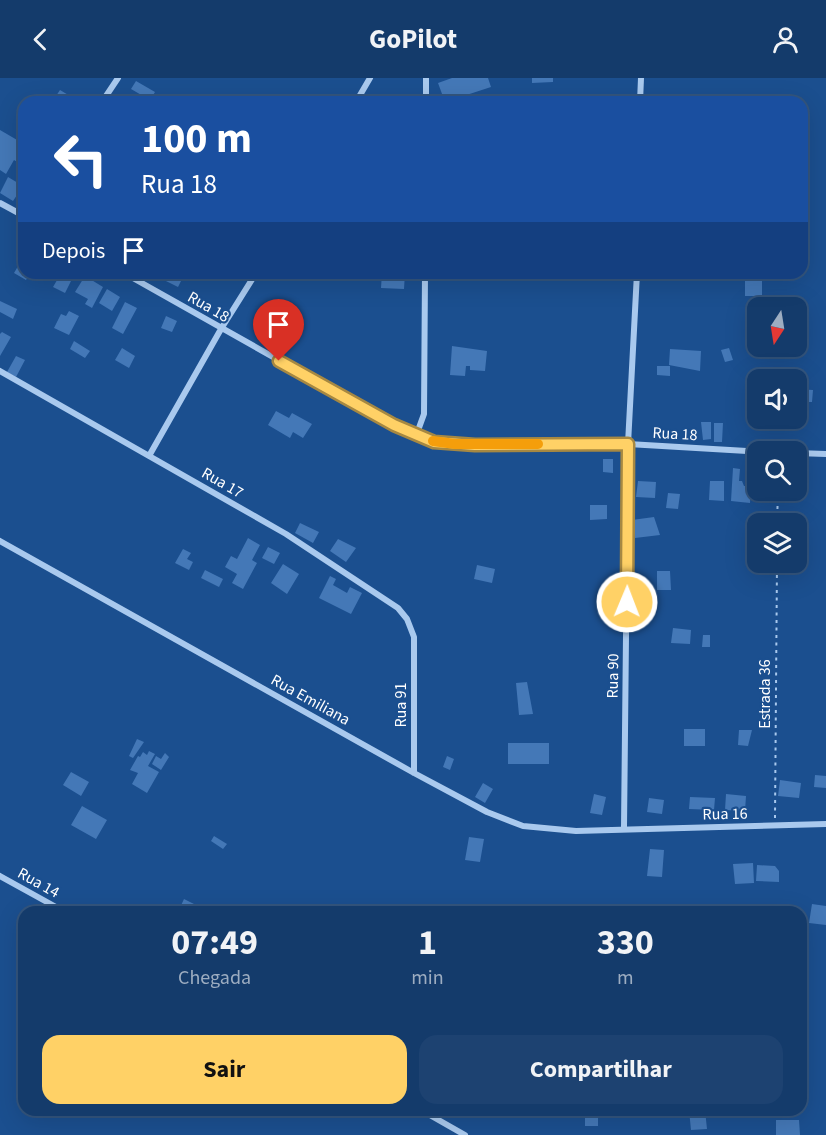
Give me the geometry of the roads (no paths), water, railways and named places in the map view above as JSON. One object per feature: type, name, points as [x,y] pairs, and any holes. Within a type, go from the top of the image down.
[{"type":"street","points":[[106,96],[118,78]]},
{"type":"street","points":[[360,96],[370,78]]},
{"type":"street","points":[[426,78],[426,96]]},
{"type":"street","points":[[640,96],[641,78]]},
{"type":"street","points":[[0,202],[18,212]]},
{"type":"street","name":"Rua 18","points":[[135,279],[416,436],[455,444],[628,444],[747,451]]},
{"type":"street","points":[[149,456],[221,328],[252,279]]},
{"type":"street","points":[[416,436],[424,414],[425,279]]},
{"type":"street","name":"Rua 90","points":[[624,828],[628,444],[637,279]]},
{"type":"street","name":"Rua 17","points":[[0,371],[286,534],[384,597],[407,619],[414,637]]},
{"type":"street","points":[[807,453],[826,454]]},
{"type":"street","name":"Rua Emiliana","points":[[0,541],[487,812],[523,826],[576,831],[624,828]]},
{"type":"street","name":"Rua 91","points":[[414,637],[414,773]]},
{"type":"street","name":"Rua 16","points":[[624,828],[826,824]]},
{"type":"street","name":"Rua 14","points":[[0,876],[54,906]]},
{"type":"street","points":[[432,1116],[465,1135]]}]
